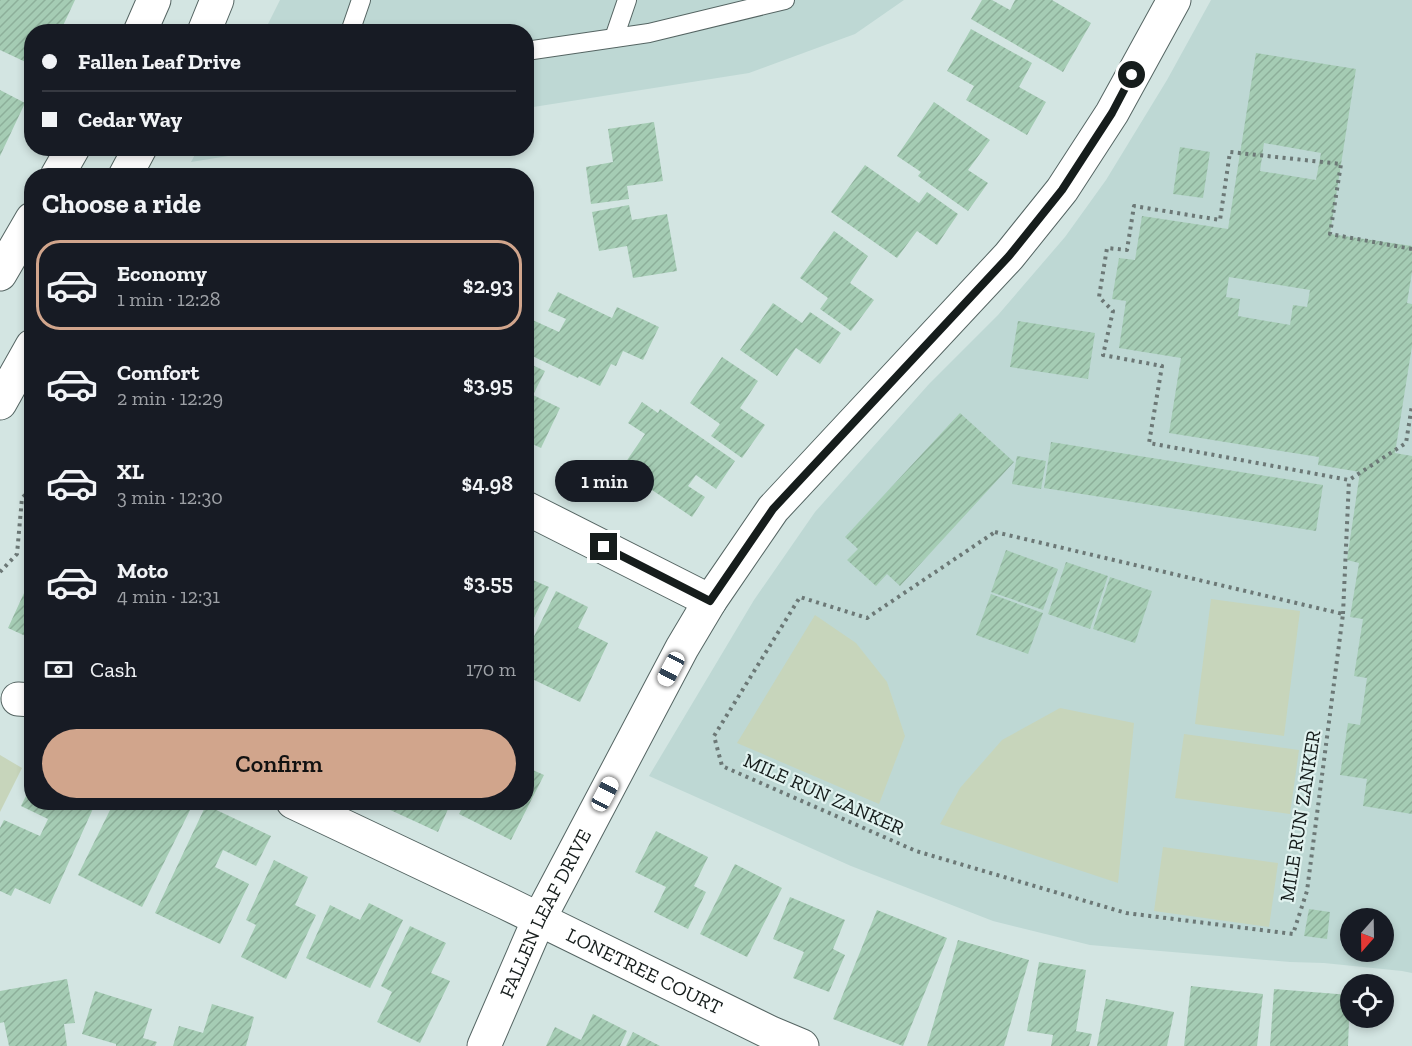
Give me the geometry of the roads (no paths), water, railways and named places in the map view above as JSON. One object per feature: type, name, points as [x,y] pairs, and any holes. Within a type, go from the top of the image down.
[{"type":"street","points":[[144,24],[154,0]]},
{"type":"street","points":[[207,24],[217,0]]},
{"type":"street","name":"FALLEN LEAF DRIVE","points":[[483,1046],[539,919],[682,648],[710,601],[773,509],[1009,256],[1062,190],[1112,113],[1174,0]]},
{"type":"street","points":[[10,261],[24,234]]},
{"type":"street","points":[[0,404],[24,360]]},
{"type":"street","points":[[534,512],[710,601]]},
{"type":"street","name":"LONETREE COURT","points":[[310,810],[802,1046]]},
{"type":"lane","points":[[353,24],[361,0]]},
{"type":"lane","points":[[614,38],[627,0]]},
{"type":"lane","points":[[534,50],[649,33],[785,0]]}]
